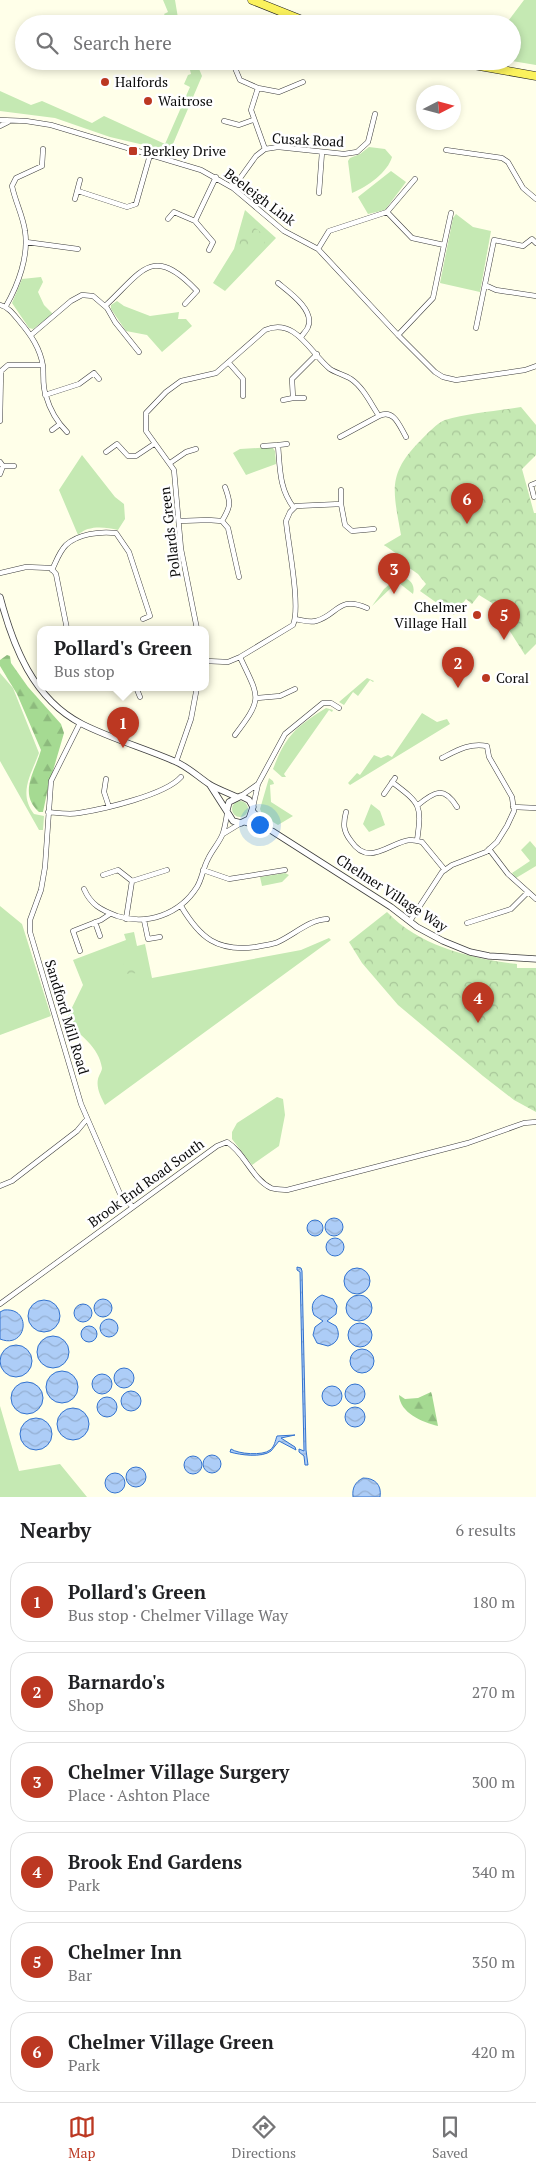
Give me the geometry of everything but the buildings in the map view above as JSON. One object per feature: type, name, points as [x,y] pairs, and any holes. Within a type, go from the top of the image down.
[{"type":"main road","points":[[252,0],[290,15]]},
{"type":"main road","points":[[502,70],[536,76]]},
{"type":"street","points":[[236,70],[240,80],[258,88],[279,92],[303,82]]},
{"type":"street","points":[[258,88],[250,110],[264,149]]},
{"type":"street","name":"Cusak Road","points":[[233,188],[256,156],[264,149],[278,148],[344,154],[361,149],[368,142],[375,114]]},
{"type":"street","name":"Beeleigh Link","points":[[0,120],[44,124],[201,170],[216,177],[233,188],[284,231],[318,249],[435,372],[449,379],[456,380],[516,372],[536,366]]},
{"type":"street","points":[[224,120],[239,125],[253,120]]},
{"type":"street","name":"Beeleigh Link","points":[[0,126],[10,122]]},
{"type":"street","points":[[43,149],[42,166],[16,178],[12,186],[25,230],[26,242],[20,276],[3,306],[31,335],[39,351],[45,394],[60,424],[67,432]]},
{"type":"street","points":[[446,150],[502,158],[508,162],[523,188],[536,199]]},
{"type":"street","points":[[319,193],[322,152]]},
{"type":"street","points":[[78,191],[127,207],[136,204],[150,155]]},
{"type":"street","points":[[195,221],[216,177]]},
{"type":"street","points":[[318,249],[329,231],[387,212],[415,179]]},
{"type":"street","points":[[75,199],[80,180]]},
{"type":"street","points":[[168,219],[174,212],[195,221],[213,242],[209,250]]},
{"type":"street","points":[[387,212],[412,238],[444,245]]},
{"type":"street","points":[[398,335],[433,298],[451,212]]},
{"type":"street","points":[[476,328],[494,240],[523,246],[532,239],[536,243]]},
{"type":"street","points":[[26,242],[78,249]]},
{"type":"street","points":[[105,306],[143,270],[153,266],[164,266],[176,270],[197,291],[185,304]]},
{"type":"street","points":[[278,283],[306,310],[309,319],[308,327],[301,337]]},
{"type":"street","points":[[485,284],[496,290],[536,296]]},
{"type":"street","points":[[31,335],[72,300],[82,295],[93,296],[105,306],[139,352]]},
{"type":"street","name":"Pollards Green","points":[[197,626],[181,549],[175,477],[170,463],[146,431],[146,413],[151,407],[181,381],[216,373],[265,330],[272,327],[284,328],[301,337],[330,369],[352,379],[379,416],[391,415],[406,437]]},
{"type":"street","points":[[293,398],[292,380],[317,354]]},
{"type":"street","points":[[229,362],[243,379],[243,396]]},
{"type":"street","points":[[0,421],[2,413],[1,370],[8,365],[42,365]]},
{"type":"street","points":[[45,394],[79,384],[94,372],[99,379]]},
{"type":"street","points":[[283,400],[304,398]]},
{"type":"street","points":[[340,437],[379,416]]},
{"type":"street","points":[[52,430],[60,424]]},
{"type":"street","points":[[106,452],[117,444],[128,456],[136,456],[154,444]]},
{"type":"street","points":[[278,444],[281,486],[285,497],[294,508]]},
{"type":"street","points":[[264,446],[287,444]]},
{"type":"street","points":[[170,463],[186,452],[196,449]]},
{"type":"street","points":[[0,474],[1,464],[14,466]]},
{"type":"street","points":[[534,498],[531,484],[536,483]]},
{"type":"street","points":[[222,521],[230,509],[230,500],[225,487]]},
{"type":"street","points":[[341,490],[341,504],[345,525],[352,530],[374,529]]},
{"type":"street","points":[[209,661],[228,662],[290,628],[295,619],[286,521],[290,512],[296,506],[341,504]]},
{"type":"street","points":[[179,521],[222,521],[228,528],[239,577]]},
{"type":"street","points":[[52,570],[65,546],[75,539],[105,531],[116,533],[129,552],[150,616],[143,619]]},
{"type":"street","points":[[0,573],[26,567],[52,570],[56,574],[66,626]]},
{"type":"street","name":"Chelmer Village Way","points":[[0,597],[10,636],[24,665],[37,684]]},
{"type":"street","points":[[295,619],[309,622],[318,621],[349,603],[359,604],[367,608]]},
{"type":"street","points":[[235,735],[255,706],[257,698],[240,657]]},
{"type":"street","points":[[257,698],[280,696],[295,689]]},
{"type":"street","name":"Chelmer Village Way","points":[[42,691],[60,709],[80,723],[176,762],[210,785],[249,800],[253,810],[272,831]]},
{"type":"street","points":[[138,691],[140,697]]},
{"type":"street","points":[[176,762],[191,719],[195,691]]},
{"type":"street","points":[[223,834],[243,822],[253,810],[258,784],[282,738],[294,726],[324,703],[331,703],[338,708]]},
{"type":"street","name":"Sandford Mill Road","points":[[80,723],[52,781],[45,867],[41,890],[30,920],[30,932],[42,976],[88,1119],[121,1196],[132,1206]]},
{"type":"street","points":[[410,921],[432,884],[445,870],[489,849],[497,842],[514,811],[512,797],[489,757],[486,746],[477,744],[466,746],[442,758]]},
{"type":"street","points":[[48,812],[77,814],[109,807],[171,786],[181,777]]},
{"type":"street","points":[[106,779],[104,792],[109,807]]},
{"type":"street","points":[[384,794],[394,780],[418,805],[420,812],[417,841]]},
{"type":"street","points":[[84,889],[88,900],[96,907],[126,919],[144,920],[158,917],[181,906],[198,885],[207,860],[223,834],[229,802],[258,784]]},
{"type":"street","name":"Chelmer Village Way","points":[[210,785],[233,821],[243,822],[272,831],[443,941],[470,952],[510,958],[536,959]]},
{"type":"street","points":[[418,805],[435,793],[443,792],[450,796],[457,807]]},
{"type":"street","points":[[513,806],[536,808]]},
{"type":"street","points":[[346,812],[343,824],[347,835],[356,848],[368,853],[381,851],[410,840],[422,842],[445,870]]},
{"type":"street","points":[[489,849],[508,874],[536,899]]},
{"type":"street","points":[[103,875],[118,870],[132,881]]},
{"type":"street","points":[[132,881],[167,870]]},
{"type":"street","points":[[203,870],[229,879],[285,870]]},
{"type":"street","points":[[126,919],[132,881]]},
{"type":"street","points":[[467,922],[511,909],[528,892]]},
{"type":"street","points":[[181,906],[195,928],[207,939],[218,945],[235,949],[277,942],[315,921],[327,919]]},
{"type":"street","points":[[80,951],[73,931],[110,914]]},
{"type":"street","points":[[144,920],[148,939],[160,937]]},
{"type":"street","points":[[95,922],[100,936]]},
{"type":"street","points":[[0,1186],[12,1181],[77,1131],[88,1119]]},
{"type":"street","name":"Brook End Road South","points":[[0,1304],[131,1209],[132,1206],[139,1204],[217,1146],[227,1142],[236,1147],[264,1183],[272,1188],[287,1190],[468,1143],[524,1123],[536,1122]]},
{"type":"green space","points":[[163,0],[175,0],[178,15],[165,15],[168,12]]},
{"type":"green space","points":[[524,0],[536,0],[536,65],[521,62],[521,15],[513,15]]},
{"type":"green space","points":[[190,70],[200,70],[202,76],[170,151],[163,152],[144,145],[110,137],[55,118],[0,111],[0,91],[31,105],[42,101],[92,123],[104,116],[165,144],[190,87],[184,84],[188,75],[191,74]]},
{"type":"green space","points":[[369,147],[385,149],[392,157],[390,163],[376,178],[352,193],[348,161]]},
{"type":"green space","points":[[391,171],[406,182],[385,210],[368,214],[358,197]]},
{"type":"green space","points":[[245,210],[276,238],[225,291],[213,283],[234,249]]},
{"type":"green space","points":[[456,214],[473,227],[491,231],[480,292],[440,283],[453,218]]},
{"type":"green space","points":[[244,225],[258,230],[263,235],[265,243],[252,249],[238,249]]},
{"type":"green space","points":[[41,277],[43,282],[38,292],[44,305],[53,314],[33,329],[29,328],[12,303],[22,279]]},
{"type":"green space","points":[[117,301],[124,306],[150,316],[179,312],[178,319],[186,319],[192,326],[162,352],[147,335],[126,331],[111,309],[111,305]]},
{"type":"green space","points":[[521,407],[536,425],[536,455],[522,469],[534,513],[536,513],[536,644],[525,655],[492,603],[479,595],[472,604],[466,599],[454,615],[420,591],[426,584],[418,574],[395,558],[397,554],[384,545],[401,535],[395,494],[395,483],[398,473],[410,452],[426,435],[445,420]]},
{"type":"green space","points":[[272,447],[275,451],[276,464],[246,475],[233,453],[240,449]]},
{"type":"green space","points":[[82,455],[115,497],[124,504],[125,519],[118,530],[92,528],[78,535],[59,490]]},
{"type":"green space","points":[[398,577],[410,581],[414,590],[413,594],[399,583],[395,589],[392,587],[372,606],[384,589]]},
{"type":"green space","points":[[7,655],[10,656],[11,663],[28,687],[61,724],[64,733],[43,812],[39,812],[33,805],[29,790],[32,774],[41,750],[17,694],[0,666],[0,660]]},
{"type":"green space","points":[[0,673],[13,688],[39,753],[26,791],[29,806],[34,814],[44,816],[43,830],[39,830],[0,761]]},
{"type":"green space","points":[[367,678],[374,681],[370,680],[358,696],[353,692],[344,705],[339,702]]},
{"type":"green space","points":[[326,708],[333,710],[332,712],[329,710],[284,774],[286,777],[282,777],[273,769],[288,740],[299,727]]},
{"type":"green space","points":[[422,713],[437,722],[447,719],[450,724],[350,785],[348,783],[357,773],[360,775],[374,755],[381,758],[388,755],[392,757]]},
{"type":"green space","points":[[269,778],[274,784],[270,785],[271,802],[293,816],[278,825],[263,816],[260,809]]},
{"type":"green space","points":[[237,801],[243,801],[248,806],[246,815],[237,817],[232,812],[232,806]]},
{"type":"green space","points":[[371,804],[380,811],[385,825],[369,832],[363,824]]},
{"type":"green space","points":[[530,841],[536,848],[536,866],[516,878],[512,873],[530,861],[521,850]]},
{"type":"green space","points":[[285,873],[289,875],[282,882],[262,886],[260,877]]},
{"type":"green space","points":[[0,906],[22,924],[51,1016],[0,1035]]},
{"type":"green space","points":[[387,912],[414,934],[447,949],[482,959],[517,964],[517,968],[536,968],[536,1112],[514,1100],[483,1076],[398,1005],[362,963],[349,942]]},
{"type":"green space","points":[[134,932],[137,946],[145,944],[152,978],[301,950],[329,938],[331,940],[105,1105],[98,1086],[98,1079],[102,1068],[100,1060],[93,1047],[65,1022],[83,985],[73,960],[126,940],[124,934]]},
{"type":"green space","points":[[138,960],[138,973],[123,974],[123,961]]},
{"type":"green space","points":[[277,1097],[283,1099],[285,1115],[279,1146],[252,1165],[232,1139],[232,1132],[237,1123]]},
{"type":"green space","points":[[431,1392],[438,1426],[413,1416],[403,1407],[400,1401],[399,1395],[405,1399],[418,1398]]},
{"type":"green space","points":[[0,1406],[19,1471],[60,1464],[87,1497],[0,1497]]},
{"type":"water","points":[[330,1218],[338,1218],[343,1223],[341,1234],[330,1236],[325,1231],[325,1223]]},
{"type":"water","points":[[312,1220],[318,1220],[323,1225],[321,1234],[312,1236],[307,1231],[307,1225]]},
{"type":"water","points":[[335,1238],[341,1241],[344,1247],[341,1253],[335,1256],[329,1253],[326,1247],[329,1241]]},
{"type":"water","points":[[297,1267],[301,1268],[302,1271],[306,1450],[308,1465],[305,1465],[304,1456],[299,1452],[299,1449],[304,1451],[300,1272],[297,1270]]},
{"type":"water","points":[[357,1268],[366,1272],[370,1281],[366,1290],[357,1294],[348,1290],[344,1281],[348,1272]]},
{"type":"water","points":[[322,1295],[333,1299],[337,1306],[336,1314],[327,1321],[338,1329],[338,1338],[328,1346],[317,1343],[313,1335],[315,1327],[323,1321],[314,1315],[312,1306],[314,1301]]},
{"type":"water","points":[[359,1295],[368,1299],[372,1308],[368,1317],[359,1321],[350,1317],[346,1308],[350,1299]]},
{"type":"water","points":[[103,1299],[109,1302],[112,1308],[109,1314],[103,1317],[97,1314],[94,1308],[97,1302]]},
{"type":"water","points":[[44,1300],[50,1301],[55,1305],[59,1310],[59,1322],[55,1327],[50,1331],[44,1332],[38,1331],[33,1327],[29,1322],[28,1316],[29,1310],[33,1305],[38,1301]]},
{"type":"water","points":[[83,1304],[89,1307],[92,1313],[89,1319],[83,1322],[77,1319],[74,1313],[77,1307]]},
{"type":"water","points":[[4,1310],[13,1311],[23,1321],[21,1334],[16,1339],[9,1341],[0,1339],[0,1312]]},
{"type":"water","points":[[109,1319],[115,1322],[118,1328],[115,1334],[109,1337],[103,1334],[100,1328],[103,1322]]},
{"type":"water","points":[[360,1323],[369,1326],[372,1335],[369,1344],[360,1347],[351,1344],[348,1335],[351,1326]]},
{"type":"water","points":[[86,1326],[92,1326],[97,1331],[95,1340],[86,1342],[81,1337],[81,1331]]},
{"type":"water","points":[[53,1336],[59,1337],[64,1341],[68,1346],[68,1358],[64,1363],[59,1367],[53,1368],[47,1367],[42,1363],[38,1358],[37,1352],[38,1346],[42,1341],[47,1337]]},
{"type":"water","points":[[16,1345],[22,1346],[27,1350],[31,1355],[31,1367],[27,1372],[22,1376],[16,1377],[10,1376],[5,1372],[1,1367],[0,1361],[1,1355],[5,1350],[10,1346]]},
{"type":"water","points":[[362,1349],[371,1352],[374,1361],[371,1370],[362,1373],[353,1370],[350,1361],[353,1352]]},
{"type":"water","points":[[120,1368],[128,1368],[134,1374],[134,1382],[128,1388],[120,1388],[114,1382],[114,1374]]},
{"type":"water","points":[[62,1371],[68,1372],[73,1376],[77,1381],[77,1393],[73,1398],[68,1402],[62,1403],[56,1402],[51,1398],[47,1393],[46,1387],[47,1381],[51,1376],[56,1372]]},
{"type":"water","points":[[98,1374],[106,1374],[112,1380],[112,1388],[106,1394],[98,1394],[92,1388],[92,1380]]},
{"type":"water","points":[[27,1382],[38,1387],[43,1398],[38,1409],[27,1414],[16,1409],[11,1398],[16,1387]]},
{"type":"water","points":[[355,1384],[362,1387],[365,1394],[362,1401],[355,1404],[348,1401],[345,1394],[348,1387]]},
{"type":"water","points":[[328,1386],[336,1386],[342,1392],[342,1400],[336,1406],[328,1406],[322,1400],[322,1392]]},
{"type":"water","points":[[131,1391],[138,1394],[141,1401],[138,1408],[131,1411],[124,1408],[121,1401],[124,1394]]},
{"type":"water","points":[[107,1397],[114,1400],[117,1407],[114,1414],[107,1417],[100,1414],[97,1407],[100,1400]]},
{"type":"water","points":[[355,1407],[362,1410],[365,1417],[362,1424],[355,1427],[348,1424],[345,1417],[348,1410]]},
{"type":"water","points":[[73,1408],[79,1409],[84,1413],[88,1418],[88,1430],[84,1435],[79,1439],[73,1440],[67,1439],[62,1435],[58,1430],[57,1424],[58,1418],[62,1413],[67,1409]]},
{"type":"water","points":[[36,1418],[47,1423],[52,1434],[47,1445],[36,1450],[25,1445],[20,1434],[25,1423]]},
{"type":"water","points":[[295,1435],[281,1438],[295,1447],[296,1450],[279,1441],[271,1451],[262,1455],[245,1455],[230,1452],[231,1449],[250,1454],[267,1452],[273,1447],[277,1436]]},
{"type":"water","points":[[212,1455],[218,1458],[221,1464],[218,1470],[212,1473],[206,1470],[203,1464],[206,1458]]},
{"type":"water","points":[[193,1456],[199,1459],[202,1465],[199,1471],[193,1474],[187,1471],[184,1465],[187,1459]]},
{"type":"water","points":[[136,1467],[143,1470],[146,1477],[143,1484],[136,1487],[129,1484],[126,1477],[129,1470]]},
{"type":"water","points":[[111,1473],[119,1473],[125,1479],[125,1487],[119,1493],[111,1493],[105,1487],[105,1479]]},
{"type":"water","points":[[363,1478],[371,1479],[377,1483],[380,1489],[380,1497],[353,1497],[355,1486]]},
{"type":"place","name":"Halfords","points":[[105,82]]},
{"type":"place","name":"Waitrose","points":[[148,101]]},
{"type":"place","name":"Berkley Drive","points":[[133,151]]},
{"type":"place","name":"Chelmer Village Green","points":[[467,524]]},
{"type":"place","name":"Chelmer Village Surgery","points":[[394,594]]},
{"type":"place","name":"Chelmer Village Hall","points":[[477,615]]},
{"type":"place","name":"Chelmer Inn","points":[[504,640]]},
{"type":"place","name":"Coral","points":[[486,678]]},
{"type":"place","name":"Barnardo's","points":[[458,688]]},
{"type":"place","name":"Pollard's Green","points":[[123,748]]},
{"type":"place","name":"Brook End Gardens","points":[[478,1023]]}]
